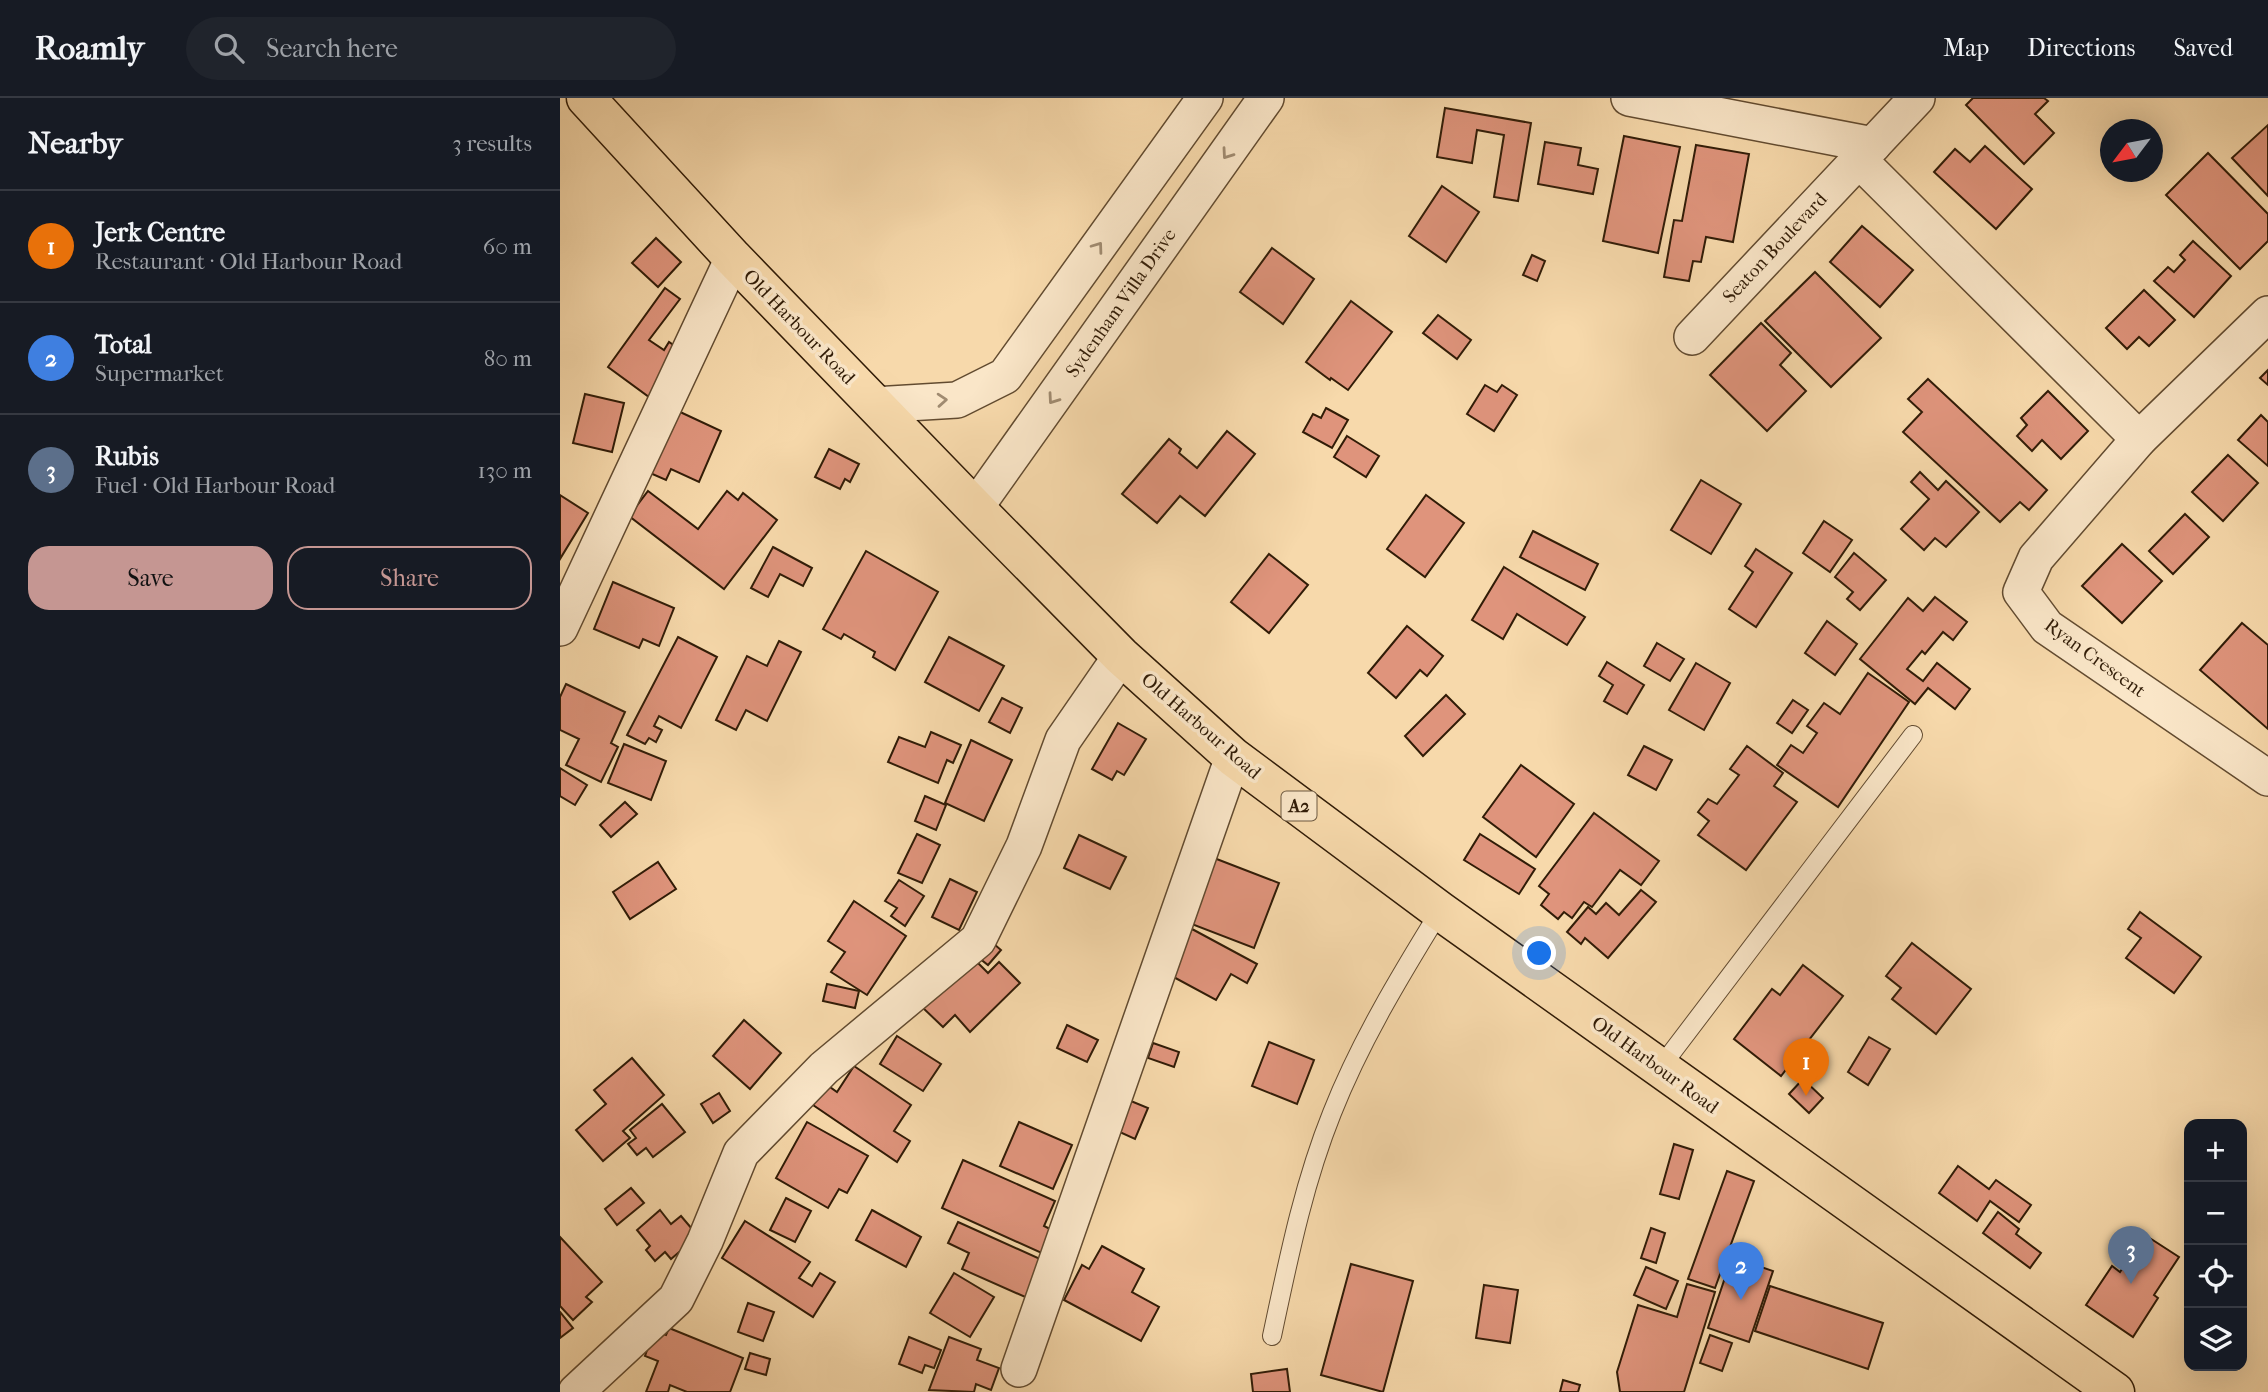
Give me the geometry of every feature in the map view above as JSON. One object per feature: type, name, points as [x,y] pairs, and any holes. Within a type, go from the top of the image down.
[{"type":"main road","name":"Old Harbour Road","points":[[586,98],[733,258],[975,508],[1121,656],[1233,757],[1440,911],[2115,1392]]},
{"type":"street","points":[[874,405],[957,400],[1005,376],[1205,98]]},
{"type":"street","name":"Sydenham Villa Drive","points":[[975,508],[1266,98]]},
{"type":"street","points":[[1629,98],[1865,152],[2139,439]]},
{"type":"street","name":"Seaton Boulevard","points":[[1692,337],[1917,98]]},
{"type":"street","points":[[560,628],[733,258]]},
{"type":"street","name":"Ryan Crescent","points":[[2268,314],[2139,439],[2036,558],[2021,592],[2047,627],[2268,778]]},
{"type":"street","points":[[576,1392],[676,1299],[705,1241],[741,1153],[824,1069],[978,940],[1024,846],[1063,740],[1121,656]]},
{"type":"street","points":[[1020,1369],[1233,757]]},
{"type":"lane","points":[[1660,1068],[1913,735]]},
{"type":"lane","points":[[1272,1336],[1296,1223],[1332,1114],[1380,1009],[1440,911]]},
{"type":"building","points":[[1973,98],[2044,98],[2048,101],[2035,114],[2054,133],[2024,164],[1966,105]]},
{"type":"building","points":[[1445,108],[1531,123],[1518,201],[1494,197],[1504,135],[1477,130],[1472,163],[1437,157]]},
{"type":"building","points":[[2268,125],[2268,196],[2232,158]]},
{"type":"building","points":[[1624,136],[1680,147],[1658,253],[1603,241]]},
{"type":"building","points":[[1545,142],[1581,148],[1578,165],[1598,169],[1593,194],[1538,184]]},
{"type":"building","points":[[1696,145],[1749,154],[1733,242],[1706,237],[1701,262],[1693,261],[1689,281],[1664,277],[1674,220],[1682,221]]},
{"type":"building","points":[[1985,146],[2032,189],[1996,229],[1934,172],[1955,149],[1970,162]]},
{"type":"building","points":[[2208,153],[2268,214],[2268,241],[2240,269],[2166,195]]},
{"type":"building","points":[[1442,186],[1479,212],[1446,262],[1409,236]]},
{"type":"building","points":[[1862,226],[1913,270],[1880,307],[1830,262]]},
{"type":"building","points":[[656,238],[681,262],[658,287],[632,263]]},
{"type":"building","points":[[2193,241],[2231,276],[2194,317],[2154,281],[2168,267],[2174,272],[2185,260],[2180,255]]},
{"type":"building","points":[[1272,248],[1314,279],[1283,324],[1240,292]]},
{"type":"building","points":[[1532,255],[1545,261],[1537,281],[1523,275]]},
{"type":"building","points":[[1815,272],[1881,338],[1831,387],[1765,321]]},
{"type":"building","points":[[665,288],[680,299],[649,340],[664,350],[669,342],[682,351],[649,397],[608,367]]},
{"type":"building","points":[[2144,290],[2175,320],[2149,346],[2139,337],[2127,349],[2106,328]]},
{"type":"building","points":[[1351,301],[1392,332],[1348,390],[1306,362]]},
{"type":"building","points":[[1438,315],[1471,340],[1457,359],[1423,333]]},
{"type":"building","points":[[1761,323],[1791,353],[1780,365],[1806,391],[1767,431],[1710,375]]},
{"type":"building","points":[[2268,370],[2268,385],[2260,378]]},
{"type":"building","points":[[1928,379],[2047,490],[2029,510],[2020,502],[2000,522],[1903,432],[1922,412],[1908,399]]},
{"type":"building","points":[[1485,385],[1497,392],[1502,385],[1517,395],[1494,431],[1467,414]]},
{"type":"building","points":[[2048,391],[2088,431],[2061,459],[2042,440],[2032,451],[2017,436],[2027,425],[2021,418]]},
{"type":"building","points":[[585,394],[624,403],[612,452],[573,443]]},
{"type":"building","points":[[1326,408],[1348,420],[1332,448],[1303,432],[1313,414],[1321,418]]},
{"type":"building","points":[[678,411],[721,431],[699,482],[671,469],[666,480],[650,473]]},
{"type":"building","points":[[2261,415],[2268,422],[2268,466],[2238,440]]},
{"type":"building","points":[[1227,431],[1255,454],[1205,516],[1180,496],[1157,523],[1122,494],[1169,439],[1181,449],[1179,453],[1197,468]]},
{"type":"building","points":[[1347,436],[1379,456],[1366,477],[1334,457]]},
{"type":"building","points":[[829,449],[859,464],[850,482],[845,479],[840,489],[815,477]]},
{"type":"building","points":[[2228,455],[2258,483],[2223,521],[2192,492]]},
{"type":"building","points":[[1920,472],[1938,490],[1946,481],[1979,512],[1946,547],[1935,538],[1924,550],[1901,529],[1929,499],[1911,482]]},
{"type":"building","points":[[1701,480],[1741,504],[1711,554],[1671,530]]},
{"type":"building","points":[[648,491],[698,529],[727,491],[738,500],[743,493],[777,520],[724,589],[629,516]]},
{"type":"building","points":[[560,495],[588,513],[560,559]]},
{"type":"building","points":[[1426,495],[1464,523],[1425,577],[1387,549]]},
{"type":"building","points":[[2185,514],[2209,537],[2173,574],[2149,551]]},
{"type":"building","points":[[1824,521],[1852,540],[1830,572],[1803,553]]},
{"type":"building","points":[[1533,531],[1598,564],[1585,590],[1520,557]]},
{"type":"building","points":[[2122,544],[2162,581],[2122,623],[2082,586]]},
{"type":"building","points":[[773,547],[812,568],[803,586],[780,574],[768,597],[751,588]]},
{"type":"building","points":[[1756,549],[1792,573],[1756,627],[1729,609],[1753,572],[1745,566]]},
{"type":"building","points":[[866,551],[938,592],[895,670],[873,657],[875,652],[844,634],[841,639],[823,629]]},
{"type":"building","points":[[1854,553],[1886,580],[1860,610],[1847,599],[1853,592],[1835,577]]},
{"type":"building","points":[[1269,554],[1308,585],[1269,633],[1231,602]]},
{"type":"building","points":[[1504,567],[1585,617],[1567,645],[1517,614],[1503,639],[1472,620]]},
{"type":"building","points":[[613,582],[674,608],[659,646],[643,639],[639,648],[594,629]]},
{"type":"building","points":[[1935,597],[1967,622],[1953,640],[1943,632],[1925,654],[1922,651],[1907,669],[1923,681],[1937,663],[1970,689],[1955,709],[1928,688],[1915,704],[1860,659],[1908,598],[1923,611]]},
{"type":"building","points":[[1827,621],[1857,644],[1835,675],[1805,653]]},
{"type":"building","points":[[2242,623],[2268,645],[2268,729],[2200,670]]},
{"type":"building","points":[[1407,626],[1443,656],[1427,676],[1420,670],[1396,698],[1368,673]]},
{"type":"building","points":[[678,637],[717,657],[681,728],[659,716],[654,726],[662,730],[656,742],[649,738],[645,744],[627,735]]},
{"type":"building","points":[[949,637],[1004,666],[979,711],[925,682]]},
{"type":"building","points":[[779,641],[801,652],[767,721],[746,710],[736,730],[716,720],[747,656],[767,666]]},
{"type":"building","points":[[1657,643],[1684,659],[1670,681],[1644,666]]},
{"type":"building","points":[[1607,662],[1644,685],[1627,714],[1604,701],[1613,685],[1599,676]]},
{"type":"building","points":[[1696,663],[1730,683],[1704,730],[1669,710]]},
{"type":"building","points":[[1868,673],[1909,702],[1838,807],[1777,765],[1791,745],[1803,753],[1817,733],[1807,726],[1824,703],[1840,714]]},
{"type":"building","points":[[566,684],[625,712],[611,743],[618,747],[601,782],[566,765],[579,739],[560,730],[560,697]]},
{"type":"building","points":[[1446,695],[1465,714],[1423,756],[1405,736]]},
{"type":"building","points":[[1002,698],[1022,708],[1010,733],[989,722]]},
{"type":"building","points":[[1793,700],[1808,710],[1792,733],[1777,723]]},
{"type":"building","points":[[1118,723],[1146,739],[1124,775],[1117,771],[1112,780],[1092,769]]},
{"type":"building","points":[[931,732],[961,745],[953,763],[947,760],[938,783],[888,762],[899,737],[925,747]]},
{"type":"building","points":[[971,740],[1012,760],[984,821],[945,803]]},
{"type":"building","points":[[624,744],[666,761],[651,800],[608,783]]},
{"type":"building","points":[[1644,746],[1672,760],[1656,790],[1628,775]]},
{"type":"building","points":[[1747,746],[1783,773],[1774,786],[1797,802],[1746,870],[1698,835],[1709,821],[1698,812],[1708,799],[1717,804],[1739,775],[1730,769]]},
{"type":"building","points":[[1521,765],[1574,804],[1536,857],[1483,817]]},
{"type":"building","points":[[560,768],[587,785],[575,805],[560,796]]},
{"type":"building","points":[[925,796],[946,805],[936,830],[915,821]]},
{"type":"building","points":[[625,802],[637,814],[611,837],[600,825]]},
{"type":"building","points":[[1594,813],[1659,861],[1641,885],[1620,870],[1592,907],[1584,902],[1572,918],[1564,912],[1558,919],[1541,905],[1549,894],[1539,886]]},
{"type":"building","points":[[917,834],[940,845],[922,883],[898,873]]},
{"type":"building","points":[[1480,834],[1535,869],[1519,894],[1464,860]]},
{"type":"building","points":[[1079,835],[1126,857],[1110,889],[1064,868]]},
{"type":"building","points":[[1214,858],[1279,883],[1254,948],[1189,923]]},
{"type":"building","points":[[658,862],[676,889],[630,919],[613,892]]},
{"type":"building","points":[[950,879],[977,892],[959,930],[932,917]]},
{"type":"building","points":[[899,880],[924,896],[905,926],[891,916],[897,908],[885,901]]},
{"type":"building","points":[[1641,890],[1656,902],[1608,958],[1585,938],[1581,944],[1567,932],[1588,907],[1596,914],[1606,903],[1619,915]]},
{"type":"building","points":[[854,901],[906,936],[867,995],[831,972],[845,952],[828,941]]},
{"type":"building","points":[[2140,912],[2201,957],[2174,993],[2126,958],[2141,938],[2128,929]]},
{"type":"building","points":[[1192,929],[1257,964],[1247,983],[1231,974],[1216,1000],[1168,974]]},
{"type":"building","points":[[987,938],[1001,950],[988,965],[974,954]]},
{"type":"building","points":[[1912,943],[1971,989],[1936,1034],[1892,999],[1901,988],[1886,976]]},
{"type":"building","points":[[972,957],[988,973],[999,962],[1020,983],[970,1032],[955,1015],[943,1027],[922,1007]]},
{"type":"building","points":[[1803,965],[1843,996],[1781,1076],[1734,1039],[1772,989],[1780,995]]},
{"type":"building","points":[[827,984],[859,991],[855,1008],[823,1001]]},
{"type":"building","points":[[744,1020],[781,1053],[750,1089],[713,1056]]},
{"type":"building","points":[[1067,1025],[1098,1040],[1087,1062],[1057,1048]]},
{"type":"building","points":[[897,1036],[941,1064],[923,1091],[880,1064]]},
{"type":"building","points":[[1869,1037],[1890,1049],[1868,1085],[1848,1072]]},
{"type":"building","points":[[1269,1042],[1314,1060],[1297,1104],[1252,1086]]},
{"type":"building","points":[[1153,1043],[1179,1052],[1174,1067],[1148,1058]]},
{"type":"building","points":[[632,1058],[664,1095],[623,1131],[630,1138],[603,1161],[576,1130],[606,1104],[594,1090]]},
{"type":"building","points":[[854,1066],[911,1105],[894,1131],[910,1141],[897,1162],[813,1105],[827,1085],[837,1092]]},
{"type":"building","points":[[1803,1079],[1823,1098],[1809,1113],[1789,1094]]},
{"type":"building","points":[[719,1093],[730,1111],[713,1123],[701,1104]]},
{"type":"building","points":[[1126,1099],[1148,1108],[1135,1139],[1113,1129]]},
{"type":"building","points":[[662,1104],[685,1132],[653,1157],[646,1148],[637,1155],[628,1144],[636,1138],[630,1130]]},
{"type":"building","points":[[807,1122],[868,1156],[847,1193],[839,1189],[828,1208],[776,1178]]},
{"type":"building","points":[[1019,1122],[1072,1145],[1053,1189],[1000,1166]]},
{"type":"building","points":[[1674,1144],[1693,1150],[1679,1199],[1660,1194]]},
{"type":"building","points":[[963,1160],[1055,1201],[1044,1226],[1056,1232],[1046,1255],[942,1208]]},
{"type":"building","points":[[1958,1166],[1989,1189],[1996,1180],[2031,1205],[2019,1222],[1990,1201],[1977,1221],[1939,1193]]},
{"type":"building","points":[[1727,1171],[1754,1181],[1715,1288],[1688,1279]]},
{"type":"building","points":[[631,1188],[644,1203],[617,1225],[605,1209]]},
{"type":"building","points":[[786,1198],[811,1211],[795,1242],[770,1230]]},
{"type":"building","points":[[660,1210],[671,1224],[681,1216],[698,1236],[671,1259],[665,1252],[655,1261],[646,1250],[650,1246],[637,1230]]},
{"type":"building","points":[[872,1210],[921,1237],[906,1267],[856,1240]]},
{"type":"building","points":[[1998,1212],[2019,1229],[2016,1234],[2041,1253],[2030,1268],[1983,1233]]},
{"type":"building","points":[[745,1221],[810,1262],[799,1278],[812,1286],[820,1273],[835,1282],[813,1317],[722,1258]]},
{"type":"building","points":[[958,1222],[1049,1263],[1032,1300],[962,1269],[969,1253],[948,1243]]},
{"type":"building","points":[[1651,1228],[1665,1233],[1656,1263],[1641,1258]]},
{"type":"building","points":[[2145,1235],[2179,1257],[2154,1295],[2158,1298],[2133,1337],[2086,1305],[2112,1266],[2120,1272]]},
{"type":"building","points":[[560,1237],[602,1282],[586,1297],[592,1302],[573,1320],[560,1306]]},
{"type":"building","points":[[1102,1246],[1144,1269],[1132,1292],[1159,1307],[1141,1341],[1064,1300],[1082,1265],[1089,1269]]},
{"type":"building","points":[[1732,1257],[1773,1271],[1749,1342],[1708,1328]]},
{"type":"building","points":[[1351,1264],[1413,1281],[1383,1392],[1321,1375]]},
{"type":"building","points":[[1646,1267],[1678,1281],[1666,1309],[1634,1295]]},
{"type":"building","points":[[954,1273],[994,1297],[970,1337],[930,1313]]},
{"type":"building","points":[[1687,1284],[1715,1292],[1684,1392],[1620,1392],[1617,1372],[1638,1305],[1677,1317]]},
{"type":"building","points":[[1484,1285],[1518,1290],[1510,1343],[1476,1338]]},
{"type":"building","points":[[1770,1286],[1883,1323],[1868,1369],[1755,1331]]},
{"type":"building","points":[[748,1303],[774,1312],[763,1341],[738,1332]]},
{"type":"building","points":[[560,1312],[573,1328],[560,1338]]},
{"type":"building","points":[[669,1328],[743,1358],[730,1392],[687,1392],[670,1385],[668,1392],[646,1392],[658,1361],[645,1356],[654,1330],[666,1335]]},
{"type":"building","points":[[1710,1335],[1732,1343],[1722,1371],[1700,1363]]},
{"type":"building","points":[[909,1337],[941,1350],[934,1368],[925,1365],[922,1373],[899,1364]]},
{"type":"building","points":[[949,1337],[981,1349],[977,1360],[999,1368],[991,1390],[976,1384],[974,1392],[929,1390]]},
{"type":"building","points":[[750,1353],[770,1359],[766,1375],[745,1369]]},
{"type":"building","points":[[1287,1369],[1290,1392],[1253,1392],[1251,1374]]},
{"type":"building","points":[[1563,1380],[1580,1385],[1578,1392],[1560,1392]]},
{"type":"place","name":"Jerk Centre","points":[[1806,1096]]},
{"type":"place","name":"Rubis","points":[[2131,1284]]},
{"type":"place","name":"Total","points":[[1741,1300]]}]
